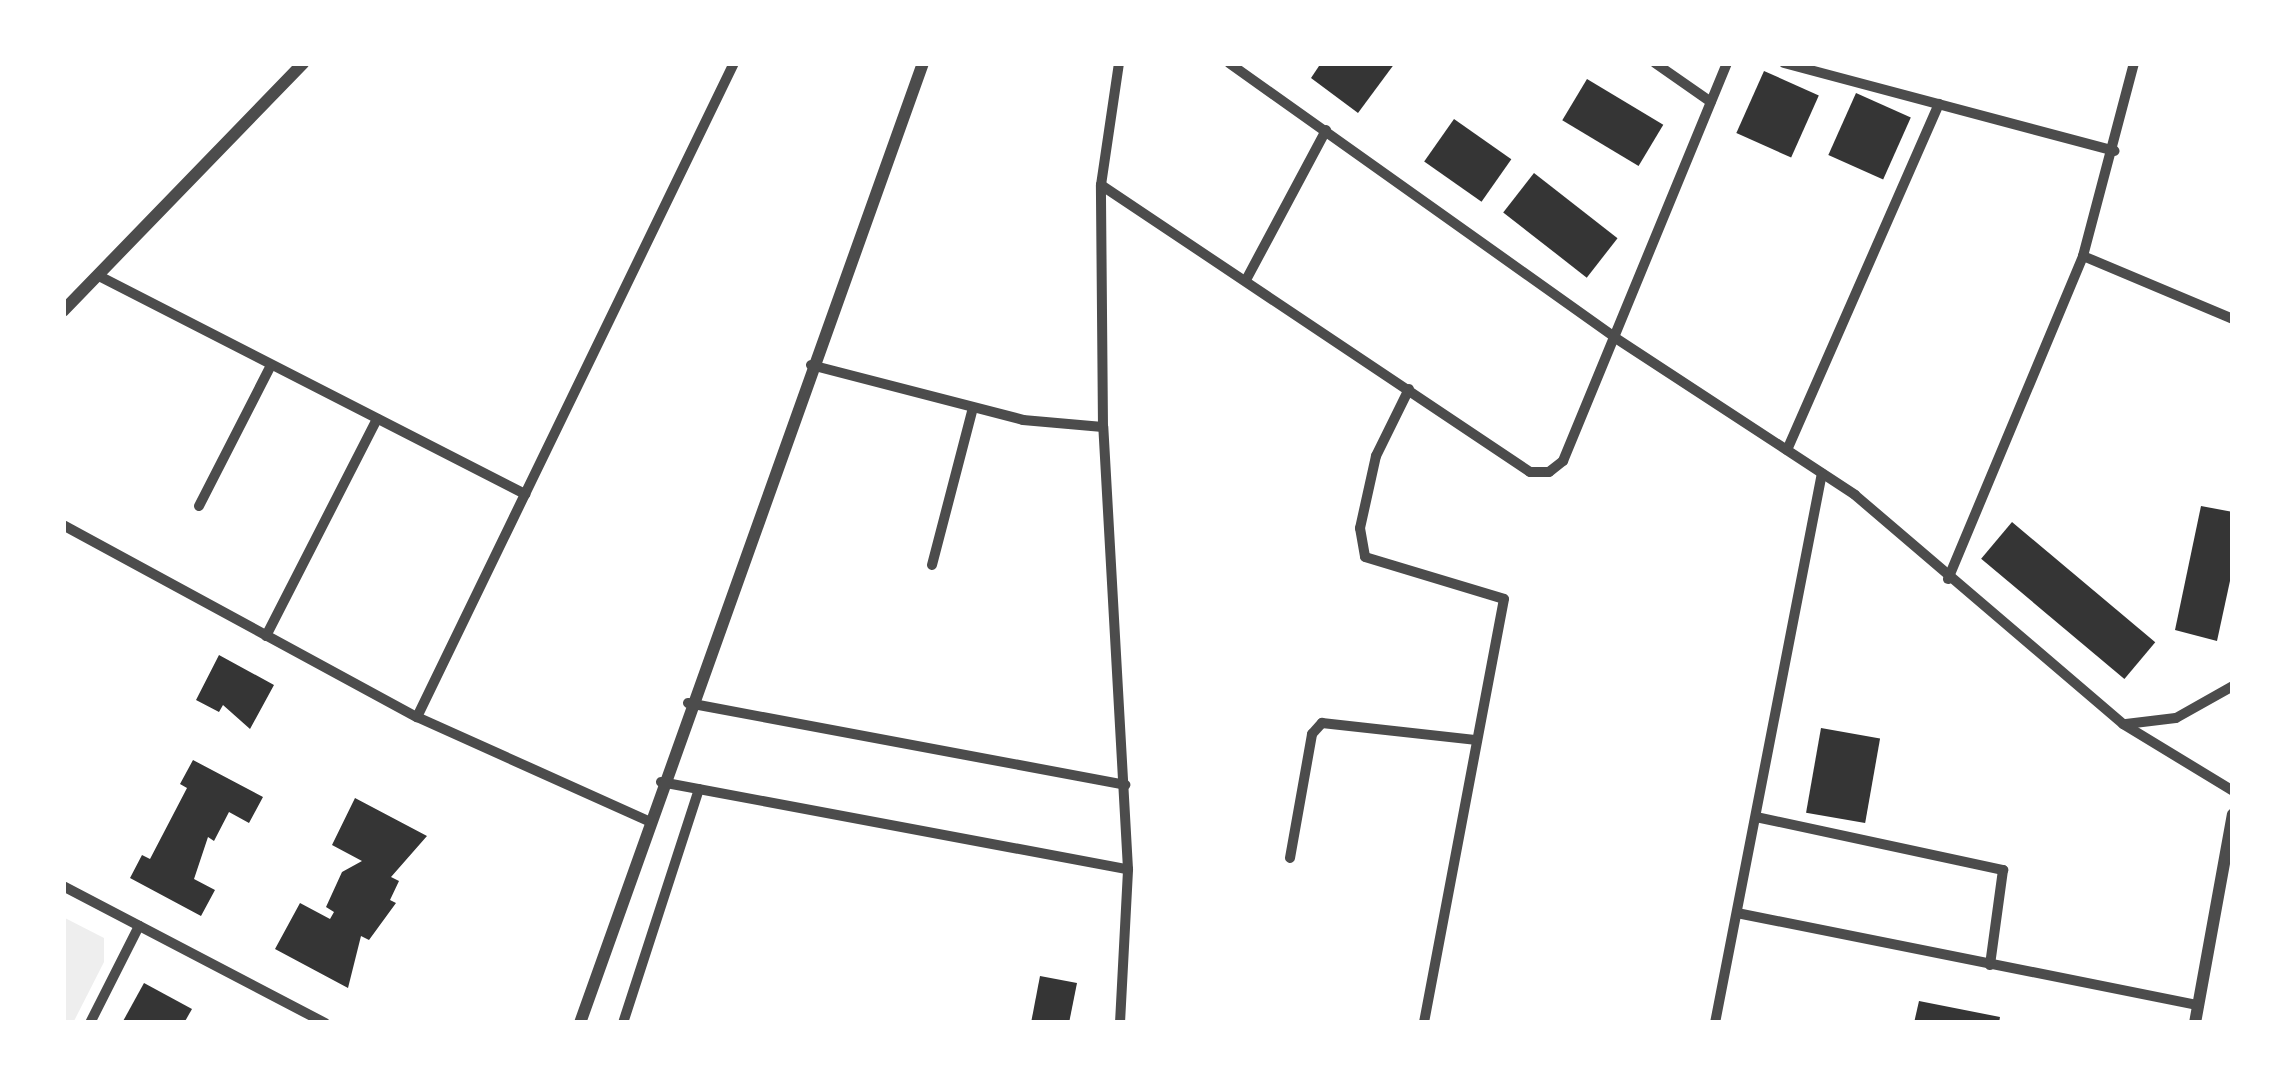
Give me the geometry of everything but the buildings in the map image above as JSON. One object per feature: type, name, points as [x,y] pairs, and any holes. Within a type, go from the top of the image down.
[{"type":"street","points":[[63,311],[303,63]]},
{"type":"street","points":[[417,717],[734,63]]},
{"type":"street","points":[[580,1023],[688,703],[923,63]]},
{"type":"street","points":[[1119,63],[1101,185],[1102,427],[1128,869],[1120,1023]]},
{"type":"street","points":[[1229,63],[1614,337],[1822,473],[2123,724],[2233,791]]},
{"type":"street","points":[[1655,63],[1711,102]]},
{"type":"street","points":[[1101,185],[1530,472],[1549,472],[1563,461],[1726,63]]},
{"type":"street","points":[[1784,63],[2115,151]]},
{"type":"street","points":[[1948,579],[2083,256],[2115,151],[2134,63]]},
{"type":"street","points":[[1787,450],[1939,104]]},
{"type":"street","points":[[1246,280],[1326,130]]},
{"type":"street","points":[[2083,256],[2233,319]]},
{"type":"street","points":[[99,276],[525,494]]},
{"type":"street","points":[[199,506],[272,365]]},
{"type":"street","points":[[811,365],[1071,429],[1102,427]]},
{"type":"street","points":[[1409,389],[1376,456],[1360,528],[1365,556],[1504,599],[1424,1023]]},
{"type":"street","points":[[932,565],[973,407]]},
{"type":"street","points":[[266,636],[377,419]]},
{"type":"street","points":[[1715,1023],[1822,473]]},
{"type":"street","points":[[63,525],[417,717],[648,820]]},
{"type":"street","points":[[2123,724],[2176,718],[2233,686]]},
{"type":"street","points":[[688,703],[1125,785]]},
{"type":"street","points":[[1290,858],[1312,734],[1322,723],[1478,740]]},
{"type":"street","points":[[661,782],[1128,869]]},
{"type":"street","points":[[622,1023],[699,789]]},
{"type":"street","points":[[2195,1023],[2233,814]]},
{"type":"street","points":[[1756,817],[2003,870],[1990,965]]},
{"type":"street","points":[[63,886],[326,1023]]},
{"type":"street","points":[[1737,913],[2199,1005]]},
{"type":"street","points":[[90,1023],[140,926]]},
{"type":"shaded area","points":[[63,917],[104,938],[104,962],[73,1023],[63,1023]]}]
